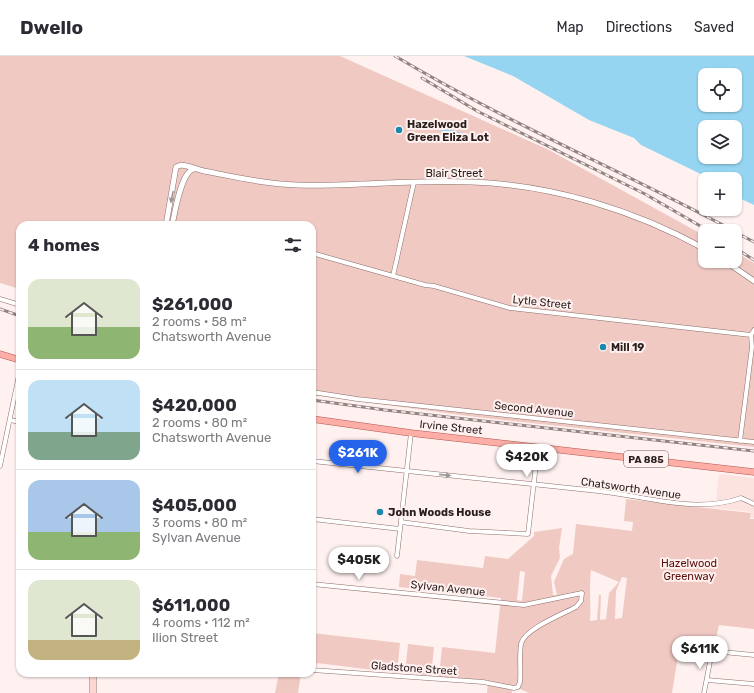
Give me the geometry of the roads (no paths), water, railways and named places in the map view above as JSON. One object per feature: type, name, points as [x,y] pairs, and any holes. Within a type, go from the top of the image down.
[{"type":"main road","points":[[0,354],[16,359]]},
{"type":"main road","name":"Irvine Street","points":[[316,420],[411,433],[754,472]]},
{"type":"main road","points":[[93,677],[93,693]]},
{"type":"street","name":"Blair Street","points":[[167,221],[177,169],[178,166],[181,165],[267,182],[297,185],[486,182],[590,201],[653,224],[698,246]]},
{"type":"street","points":[[173,221],[183,179],[187,171],[194,168]]},
{"type":"street","points":[[393,276],[414,182]]},
{"type":"street","name":"Lytle Street","points":[[316,254],[510,308],[751,335]]},
{"type":"street","points":[[735,268],[754,281]]},
{"type":"street","points":[[0,299],[16,304]]},
{"type":"street","points":[[740,441],[751,354],[751,335],[754,330]]},
{"type":"street","points":[[0,466],[1,454],[16,390]]},
{"type":"street","name":"Second Avenue","points":[[316,393],[357,399],[754,442]]},
{"type":"street","points":[[10,420],[16,421]]},
{"type":"street","points":[[397,556],[411,433]]},
{"type":"street","points":[[401,522],[469,531],[528,534],[538,447]]},
{"type":"street","name":"Chatsworth Avenue","points":[[316,460],[603,492],[686,505],[726,503],[742,498],[754,504]]},
{"type":"street","points":[[316,519],[400,529]]},
{"type":"street","name":"Sylvan Avenue","points":[[316,584],[524,605],[582,593],[581,601],[576,607],[535,629],[525,637],[522,643],[520,682],[518,686],[514,688]]},
{"type":"street","points":[[704,693],[712,651],[754,655]]},
{"type":"street","name":"Gladstone Street","points":[[316,670],[483,682],[514,688]]},
{"type":"street","points":[[707,680],[754,684]]},
{"type":"water","points":[[464,56],[754,56],[754,205],[742,199],[742,172],[698,173],[641,145],[634,138],[589,120],[513,76]]},
{"type":"water","points":[[440,127],[463,133],[463,137],[462,139],[439,130]]},
{"type":"railway","points":[[395,56],[478,102],[721,224]]},
{"type":"railway","points":[[422,78],[477,111],[645,194],[698,225]]},
{"type":"railway","points":[[742,236],[754,242]]},
{"type":"railway","points":[[742,252],[754,260]]},
{"type":"railway","points":[[0,309],[16,315]]},
{"type":"railway","points":[[316,401],[385,410],[754,451]]},
{"type":"place","name":"Hazelwood Green Eliza Lot","points":[[399,130]]},
{"type":"place","name":"Mill 19","points":[[603,347]]},
{"type":"place","name":"John Woods House","points":[[380,512]]},
{"type":"park label","name":"Hazelwood Greenway","points":[[689,569]]}]
